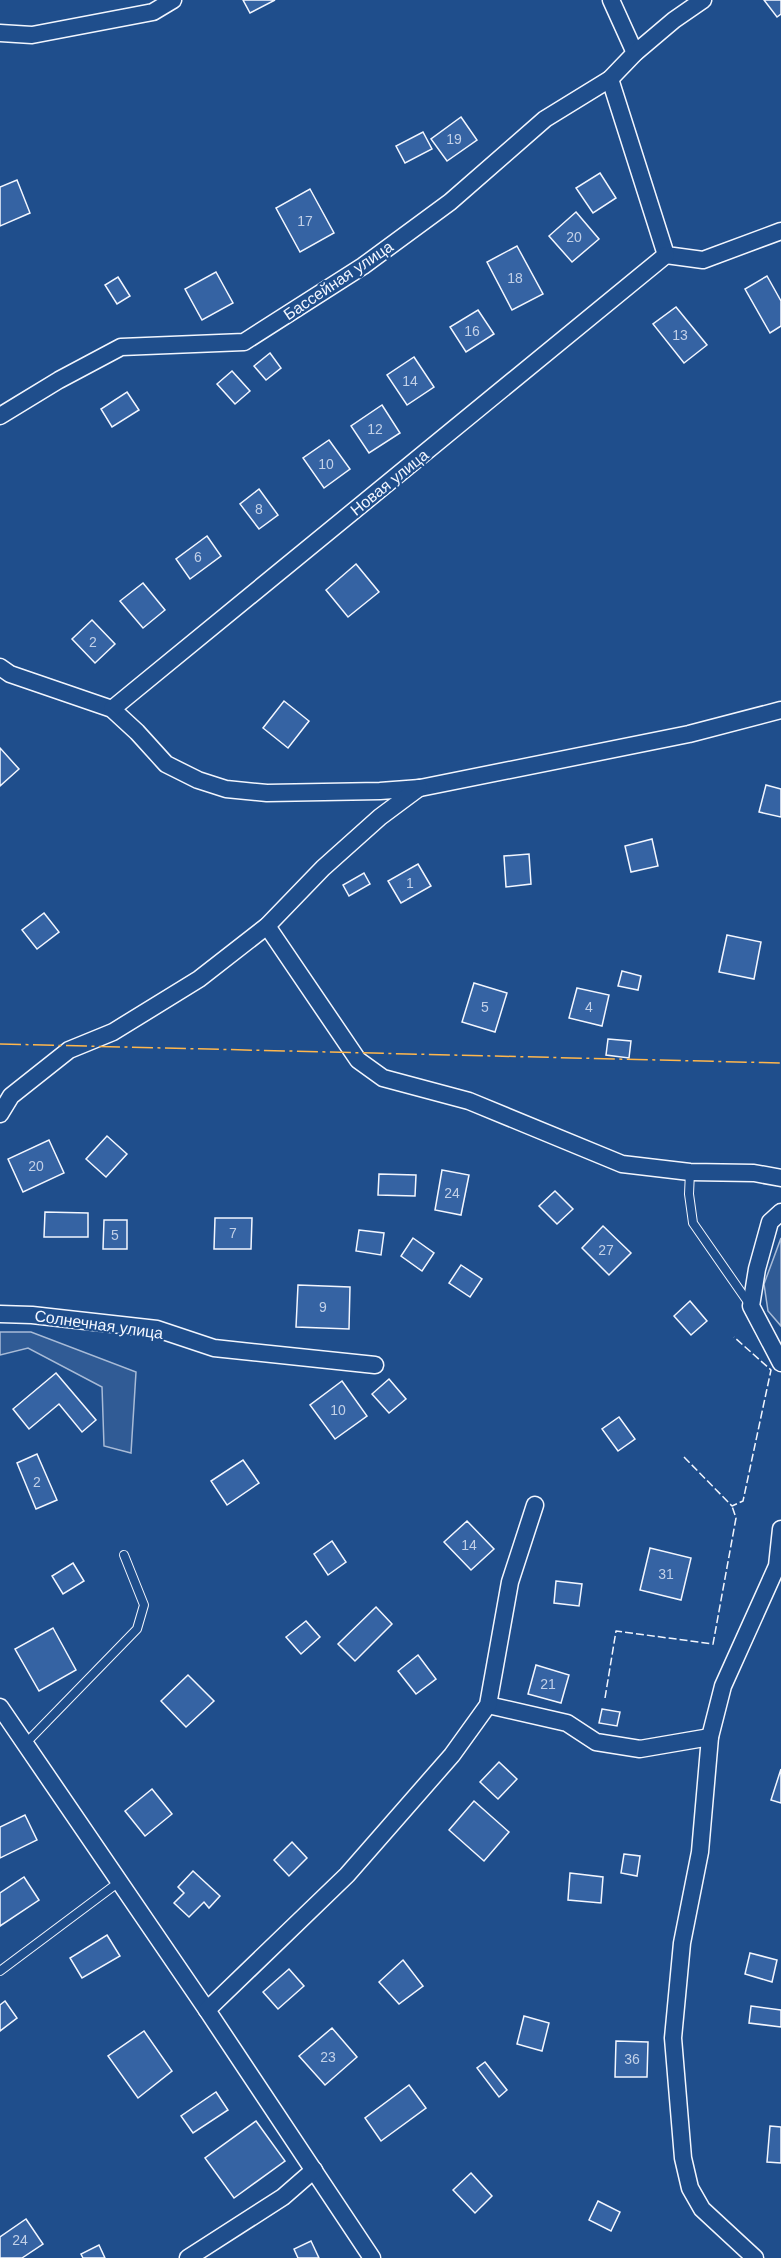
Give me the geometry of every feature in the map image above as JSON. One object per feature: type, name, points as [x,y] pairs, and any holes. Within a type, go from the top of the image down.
[{"type":"street","points":[[0,33],[32,35],[153,12],[173,0]]},
{"type":"street","points":[[611,0],[635,53]]},
{"type":"street","name":"Бассейная улица","points":[[0,416],[59,380],[121,347],[244,342],[363,266],[450,202],[545,119],[610,79],[635,53],[674,20],[703,0]]},
{"type":"street","points":[[610,79],[666,255],[703,260],[781,231]]},
{"type":"street","name":"Новая улица","points":[[112,709],[666,255]]},
{"type":"street","points":[[0,668],[10,674],[112,709],[166,764],[198,780],[226,789],[267,793],[420,788],[689,734],[781,710]]},
{"type":"street","points":[[0,1114],[11,1096],[69,1050],[113,1032],[199,979],[267,926],[347,846],[380,817],[420,788]]},
{"type":"street","points":[[267,926],[358,1060],[383,1078],[469,1101],[621,1164],[690,1172],[754,1173],[781,1178]]},
{"type":"street","points":[[781,1212],[770,1222],[757,1269],[751,1306],[781,1363]]},
{"type":"street","name":"Солнечная улица","points":[[0,1314],[32,1315],[158,1329],[214,1348],[375,1365]]},
{"type":"street","points":[[207,2010],[347,1875],[452,1755],[488,1705],[510,1582],[536,1505]]},
{"type":"street","points":[[755,2258],[702,2209],[690,2188],[682,2158],[673,2038],[682,1943],[700,1852],[710,1737],[723,1686],[777,1566],[781,1529]]},
{"type":"street","points":[[488,1705],[567,1723],[596,1742],[640,1749],[710,1737]]},
{"type":"street","points":[[0,1707],[207,2010],[372,2258]]},
{"type":"street","points":[[188,2258],[283,2197],[314,2170]]},
{"type":"lane","points":[[690,1172],[689,1194],[693,1223],[751,1306]]},
{"type":"lane","points":[[25,1745],[136,1629],[144,1605],[124,1555]]},
{"type":"lane","points":[[0,1971],[119,1882]]},
{"type":"shaded area","points":[[781,1238],[781,1326],[768,1311],[764,1284]]},
{"type":"shaded area","points":[[0,1332],[31,1332],[136,1372],[131,1453],[104,1446],[102,1387],[28,1348],[0,1355]]},
{"type":"building","points":[[243,0],[275,0],[250,13]]},
{"type":"building","points":[[764,0],[781,0],[781,14],[777,17]]},
{"type":"building","points":[[461,117],[477,140],[447,161],[431,139]]},
{"type":"building","points":[[423,132],[432,149],[405,163],[396,146]]},
{"type":"building","points":[[600,173],[616,198],[593,213],[576,188]]},
{"type":"building","points":[[17,180],[30,213],[0,226],[0,187]]},
{"type":"building","points":[[310,189],[334,233],[300,252],[276,208]]},
{"type":"building","points":[[576,212],[599,239],[572,262],[549,236]]},
{"type":"building","points":[[517,246],[543,294],[512,310],[487,262]]},
{"type":"building","points":[[216,272],[233,303],[202,320],[185,289]]},
{"type":"building","points":[[767,276],[781,301],[781,326],[770,333],[745,289]]},
{"type":"building","points":[[118,277],[130,296],[117,304],[105,285]]},
{"type":"building","points":[[676,307],[707,345],[684,363],[653,324]]},
{"type":"building","points":[[478,310],[494,334],[466,352],[450,327]]},
{"type":"building","points":[[270,353],[281,368],[266,380],[254,366]]},
{"type":"building","points":[[414,357],[434,387],[407,405],[387,375]]},
{"type":"building","points":[[232,371],[250,391],[235,404],[217,384]]},
{"type":"building","points":[[127,392],[139,410],[112,427],[101,409]]},
{"type":"building","points":[[382,405],[400,433],[369,453],[351,426]]},
{"type":"building","points":[[329,440],[350,469],[324,488],[303,458]]},
{"type":"building","points":[[259,489],[278,515],[259,529],[240,504]]},
{"type":"building","points":[[207,536],[221,556],[190,579],[176,559]]},
{"type":"building","points":[[356,564],[379,592],[348,617],[326,590]]},
{"type":"building","points":[[143,583],[165,610],[143,628],[120,601]]},
{"type":"building","points":[[92,620],[115,644],[95,663],[72,639]]},
{"type":"building","points":[[284,701],[309,721],[288,748],[263,728]]},
{"type":"building","points":[[0,748],[19,769],[0,786]]},
{"type":"building","points":[[766,785],[781,789],[781,817],[759,812]]},
{"type":"building","points":[[652,839],[658,866],[631,872],[625,846]]},
{"type":"building","points":[[529,854],[531,884],[506,887],[504,856]]},
{"type":"building","points":[[418,864],[431,886],[401,903],[388,881]]},
{"type":"building","points":[[364,873],[370,884],[349,896],[343,885]]},
{"type":"building","points":[[44,913],[59,932],[37,949],[22,930]]},
{"type":"building","points":[[727,935],[761,942],[754,979],[719,972]]},
{"type":"building","points":[[622,971],[641,976],[638,990],[618,986]]},
{"type":"building","points":[[474,983],[507,993],[495,1032],[462,1022]]},
{"type":"building","points":[[577,988],[609,995],[602,1026],[569,1018]]},
{"type":"building","points":[[608,1039],[631,1041],[629,1058],[606,1055]]},
{"type":"building","points":[[107,1136],[127,1154],[106,1177],[86,1159]]},
{"type":"building","points":[[49,1140],[64,1173],[23,1192],[8,1159]]},
{"type":"building","points":[[442,1170],[469,1175],[461,1215],[435,1210]]},
{"type":"building","points":[[379,1174],[416,1175],[415,1196],[378,1195]]},
{"type":"building","points":[[555,1191],[573,1209],[557,1224],[539,1206]]},
{"type":"building","points":[[45,1212],[88,1213],[88,1237],[44,1237]]},
{"type":"building","points":[[215,1218],[252,1218],[251,1249],[214,1249]]},
{"type":"building","points":[[104,1220],[127,1220],[127,1249],[103,1249]]},
{"type":"building","points":[[603,1226],[631,1253],[609,1275],[582,1248]]},
{"type":"building","points":[[359,1230],[384,1233],[381,1255],[356,1251]]},
{"type":"building","points":[[413,1238],[434,1253],[422,1271],[401,1256]]},
{"type":"building","points":[[461,1265],[482,1279],[470,1297],[449,1283]]},
{"type":"building","points":[[298,1285],[350,1287],[349,1329],[296,1327]]},
{"type":"building","points":[[690,1301],[707,1321],[691,1335],[674,1316]]},
{"type":"building","points":[[56,1373],[96,1420],[82,1432],[59,1404],[29,1429],[13,1409]]},
{"type":"building","points":[[389,1379],[406,1399],[389,1413],[372,1394]]},
{"type":"building","points":[[342,1381],[367,1416],[335,1439],[310,1405]]},
{"type":"building","points":[[619,1417],[635,1439],[618,1451],[602,1429]]},
{"type":"building","points":[[37,1454],[57,1500],[36,1509],[17,1463]]},
{"type":"building","points":[[243,1460],[259,1483],[227,1505],[211,1481]]},
{"type":"building","points":[[467,1521],[494,1549],[471,1570],[444,1542]]},
{"type":"building","points":[[332,1541],[346,1562],[328,1575],[314,1554]]},
{"type":"building","points":[[650,1548],[691,1558],[681,1600],[640,1590]]},
{"type":"building","points":[[73,1563],[84,1581],[63,1594],[52,1576]]},
{"type":"building","points":[[556,1581],[582,1584],[579,1606],[554,1603]]},
{"type":"building","points":[[376,1607],[392,1624],[355,1661],[338,1644]]},
{"type":"building","points":[[306,1621],[320,1637],[301,1654],[286,1637]]},
{"type":"building","points":[[53,1628],[76,1670],[39,1691],[15,1649]]},
{"type":"building","points":[[418,1655],[436,1679],[416,1694],[398,1671]]},
{"type":"building","points":[[536,1665],[569,1675],[561,1703],[528,1694]]},
{"type":"building","points":[[188,1675],[214,1701],[186,1727],[161,1701]]},
{"type":"building","points":[[602,1709],[620,1712],[617,1726],[599,1723]]},
{"type":"building","points":[[499,1762],[517,1779],[498,1799],[480,1782]]},
{"type":"building","points":[[781,1769],[781,1803],[771,1800]]},
{"type":"building","points":[[152,1789],[172,1814],[145,1836],[125,1811]]},
{"type":"building","points":[[474,1801],[509,1832],[484,1861],[449,1830]]},
{"type":"building","points":[[25,1815],[37,1840],[0,1858],[0,1827]]},
{"type":"building","points":[[292,1842],[307,1858],[289,1876],[274,1860]]},
{"type":"building","points":[[624,1854],[640,1856],[637,1876],[621,1873]]},
{"type":"building","points":[[193,1871],[220,1896],[209,1908],[204,1902],[189,1917],[174,1903],[184,1893],[178,1887]]},
{"type":"building","points":[[570,1873],[603,1877],[601,1903],[568,1900]]},
{"type":"building","points":[[24,1877],[39,1900],[0,1926],[0,1893]]},
{"type":"building","points":[[107,1935],[120,1956],[82,1978],[70,1958]]},
{"type":"building","points":[[750,1953],[777,1960],[772,1982],[745,1974]]},
{"type":"building","points":[[403,1960],[423,1986],[399,2004],[379,1982]]},
{"type":"building","points":[[289,1969],[304,1986],[278,2009],[263,1992]]},
{"type":"building","points":[[5,2001],[17,2018],[0,2031],[0,2005]]},
{"type":"building","points":[[751,2006],[781,2010],[781,2027],[749,2023]]},
{"type":"building","points":[[524,2016],[549,2023],[542,2051],[517,2044]]},
{"type":"building","points":[[332,2028],[357,2057],[325,2085],[299,2056]]},
{"type":"building","points":[[144,2031],[172,2071],[138,2098],[108,2056]]},
{"type":"building","points":[[616,2041],[648,2042],[647,2077],[615,2077]]},
{"type":"building","points":[[485,2062],[507,2090],[499,2097],[477,2068]]},
{"type":"building","points":[[409,2085],[426,2108],[381,2141],[365,2118]]},
{"type":"building","points":[[216,2092],[228,2110],[193,2133],[181,2116]]},
{"type":"building","points":[[256,2121],[285,2161],[234,2198],[205,2158]]},
{"type":"building","points":[[770,2126],[781,2127],[781,2163],[767,2162]]},
{"type":"building","points":[[471,2173],[492,2196],[475,2213],[453,2190]]},
{"type":"building","points":[[598,2201],[620,2212],[611,2231],[589,2220]]},
{"type":"building","points":[[26,2219],[43,2244],[22,2258],[0,2258],[0,2237]]},
{"type":"building","points":[[311,2241],[319,2258],[298,2258],[294,2249]]},
{"type":"building","points":[[99,2245],[105,2258],[83,2258],[81,2254]]},
{"type":"fence","points":[[684,1457],[732,1506],[743,1501],[771,1370],[734,1337]]},
{"type":"fence","points":[[605,1698],[616,1631],[713,1644],[736,1518],[732,1506]]},
{"type":"power","points":[[0,1044],[781,1063]]}]
